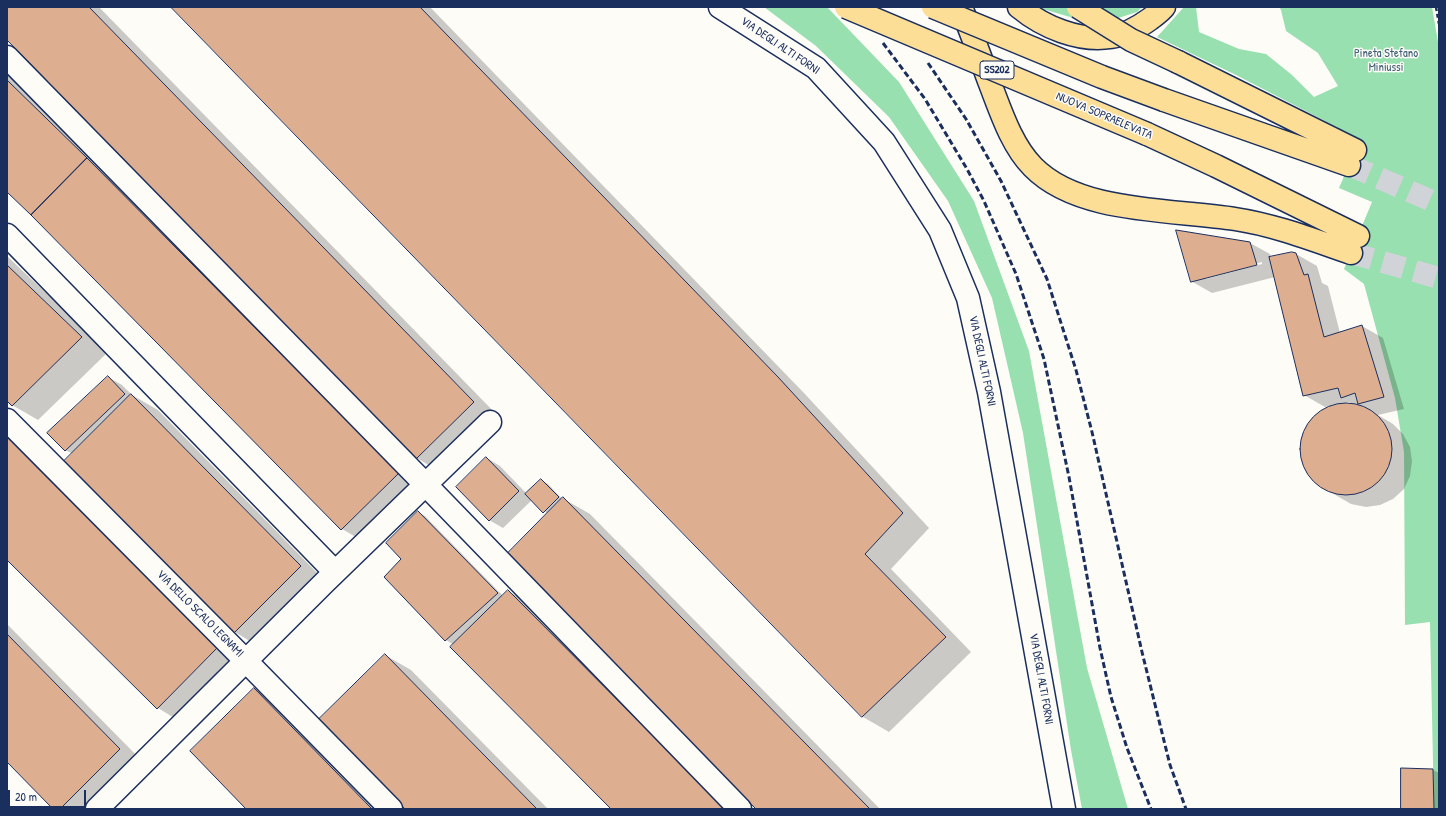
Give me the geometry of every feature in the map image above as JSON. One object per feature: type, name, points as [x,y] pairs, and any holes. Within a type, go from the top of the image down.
[{"type":"main road","name":"NUOVA SOPRAELEVATA","points":[[846,7],[1147,134],[1216,166],[1354,245],[1236,219],[1111,204],[1076,194],[1050,181],[1032,167],[1003,118],[961,7]]},
{"type":"main road","points":[[933,7],[1102,77],[1164,100],[1352,157],[1178,62],[1131,40],[1078,7]]},
{"type":"main road","points":[[1019,7],[1028,15],[1057,30],[1086,38],[1111,37],[1138,27],[1164,7]]},
{"type":"street","name":"VIA DEGLI ALTI FORNI","points":[[720,7],[816,68],[884,142],[940,230],[968,298],[989,392],[1064,809]]},
{"type":"street","points":[[7,57],[425,484],[740,809]]},
{"type":"street","points":[[7,235],[335,572]]},
{"type":"street","name":"VIA DELLO SCALO LEGNAMI","points":[[7,420],[391,809]]},
{"type":"street","points":[[108,805],[245,660],[490,422]]},
{"type":"path","points":[[1436,7],[1439,24]]},
{"type":"green space","points":[[764,7],[827,7],[899,82],[974,201],[1029,351],[1087,668],[1128,809],[1082,809],[1071,750],[1023,433],[992,298],[948,201],[889,117],[816,46]]},
{"type":"green space","points":[[1036,7],[1142,7],[1137,12],[1103,23],[1070,17]]},
{"type":"green space","name":"Pineta Stefano Miniussi","points":[[1184,7],[1196,7],[1199,32],[1239,49],[1266,54],[1292,75],[1314,97],[1338,86],[1318,53],[1286,31],[1279,7],[1432,7],[1439,48],[1439,809],[1434,809],[1430,622],[1405,625],[1404,452],[1395,398],[1364,284],[1344,269],[1372,202],[1339,188],[1360,139],[1236,75],[1157,37]]},
{"type":"building","points":[[7,7],[89,7],[474,402],[416,459],[7,40]]},
{"type":"building","points":[[171,7],[420,7],[778,377],[903,513],[865,554],[946,637],[862,717]]},
{"type":"building","points":[[7,80],[87,158],[31,215],[7,192]]},
{"type":"building","points":[[87,158],[399,473],[341,530],[31,215]]},
{"type":"building","points":[[1176,230],[1250,242],[1257,265],[1191,282]]},
{"type":"building","points":[[1292,252],[1296,253],[1304,275],[1308,274],[1324,337],[1362,325],[1384,397],[1358,404],[1355,393],[1341,398],[1338,388],[1303,396],[1269,257]]},
{"type":"building","points":[[7,265],[82,337],[12,406],[7,401]]},
{"type":"building","points":[[108,376],[125,394],[65,451],[47,433]]},
{"type":"building","points":[[131,394],[301,566],[234,633],[64,461]]},
{"type":"building","points":[[1346,403],[1364,407],[1378,417],[1388,431],[1392,449],[1388,467],[1378,481],[1364,491],[1346,495],[1328,491],[1314,481],[1304,467],[1300,449],[1304,431],[1314,417],[1328,407]]},
{"type":"building","points":[[7,434],[219,646],[157,709],[7,560]]},
{"type":"building","points":[[486,457],[519,491],[489,521],[456,487]]},
{"type":"building","points":[[541,479],[559,497],[543,513],[525,494]]},
{"type":"building","points":[[563,497],[870,809],[756,809],[506,555]]},
{"type":"building","points":[[418,511],[498,593],[445,641],[384,577],[401,559],[386,543]]},
{"type":"building","points":[[508,590],[726,809],[611,809],[450,647]]},
{"type":"building","points":[[7,634],[120,749],[60,809],[53,809],[7,762]]},
{"type":"building","points":[[385,654],[537,809],[405,809],[318,720]]},
{"type":"building","points":[[254,688],[372,809],[246,809],[190,751]]},
{"type":"building","points":[[1401,768],[1433,769],[1434,809],[1401,809]]},
{"type":"tunnel","points":[[1349,165],[1439,204]]},
{"type":"tunnel","points":[[1351,253],[1439,278]]},
{"type":"railway","points":[[883,43],[925,99],[967,169],[984,201],[1016,274],[1044,359],[1069,477],[1100,648],[1111,697],[1127,748],[1151,809]]},
{"type":"railway","points":[[928,63],[966,119],[1001,181],[1047,279],[1076,370],[1092,432],[1142,652],[1170,765],[1186,809]]}]
